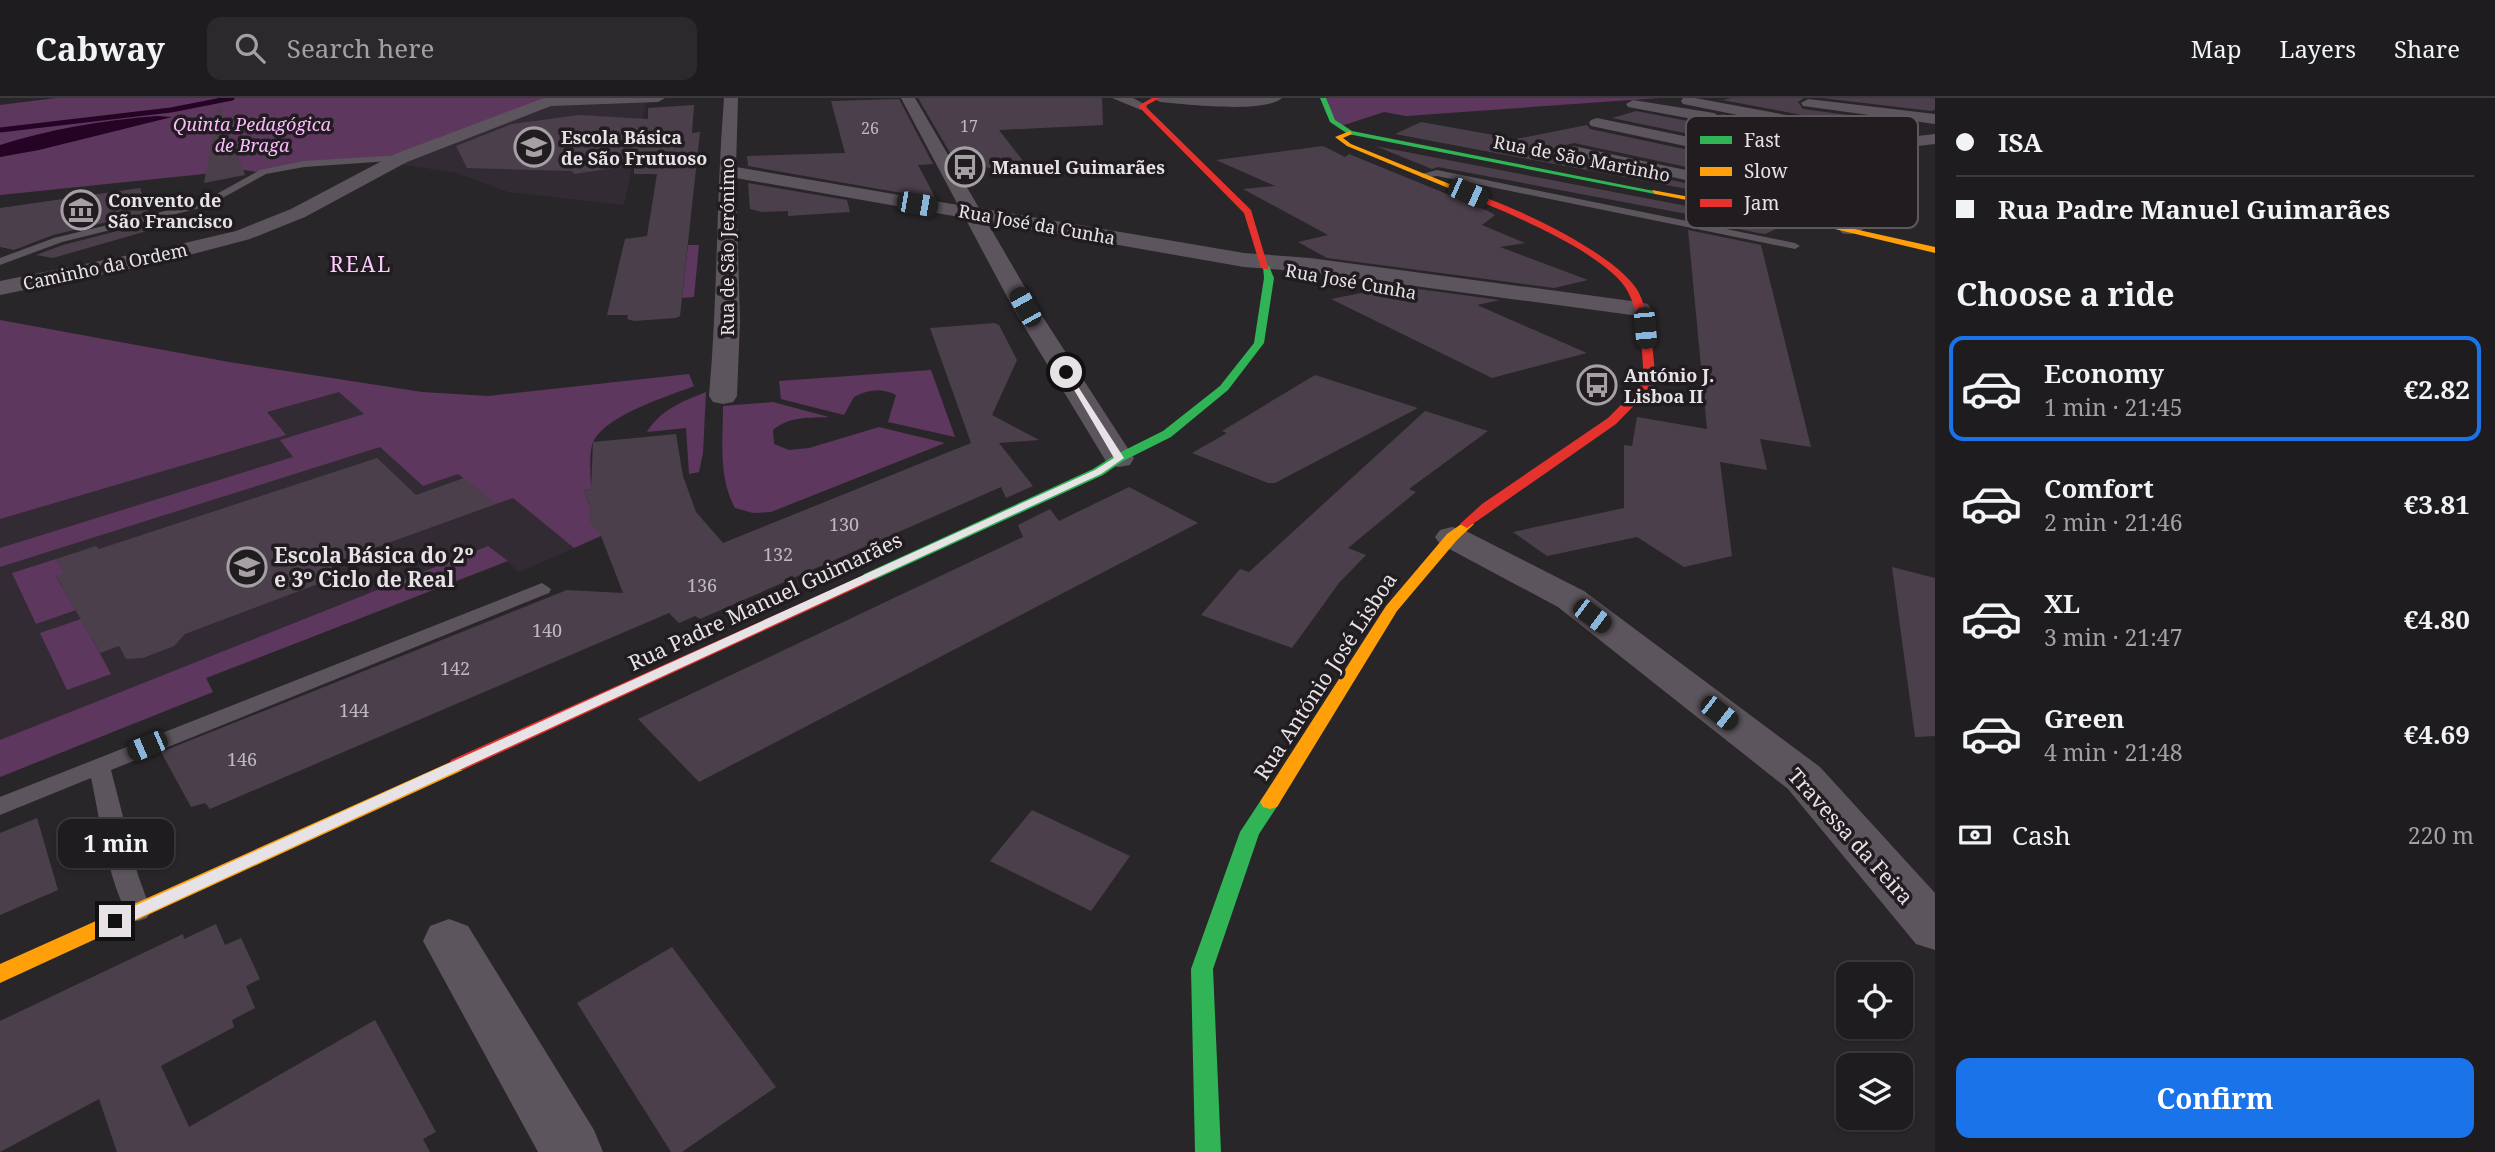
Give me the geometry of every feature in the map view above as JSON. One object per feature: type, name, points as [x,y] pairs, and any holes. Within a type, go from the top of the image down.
[{"type":"street","points":[[401,158],[553,100],[658,98]]},
{"type":"street","name":"Rua de São Jerónimo","points":[[723,396],[728,321],[727,171],[731,98]]},
{"type":"street","points":[[908,98],[1025,307],[1119,458]]},
{"type":"street","name":"Rua Padre Manuel Guimarães","points":[[0,974],[1098,472],[1119,458],[1167,434],[1224,388],[1259,343],[1269,278],[1248,212],[1141,106],[1119,98]]},
{"type":"street","points":[[1141,106],[1159,98],[1236,103],[1275,98]]},
{"type":"street","points":[[1323,98],[1332,121],[1350,133]]},
{"type":"street","points":[[1841,98],[1935,109]]},
{"type":"street","points":[[1688,101],[1778,116]]},
{"type":"street","points":[[1808,103],[1911,116]]},
{"type":"street","points":[[1686,117],[1626,108],[1686,124]]},
{"type":"street","points":[[1792,108],[1846,116]]},
{"type":"street","points":[[1597,124],[1686,142]]},
{"type":"street","name":"Rua de São Martinho","points":[[1350,133],[1686,198]]},
{"type":"street","name":"Rua António José Lisboa","points":[[1208,1152],[1202,968],[1250,832],[1391,609],[1452,537],[1487,507],[1612,421],[1650,383],[1642,318],[1629,285],[1588,252],[1531,222],[1340,141],[1338,137],[1350,133]]},
{"type":"street","points":[[1579,134],[1686,159]]},
{"type":"street","points":[[1366,152],[1366,146],[1384,140]]},
{"type":"street","points":[[1561,155],[1573,151],[1686,175]]},
{"type":"street","name":"Caminho da Ordem","points":[[0,288],[159,256],[243,234],[298,213],[401,158]]},
{"type":"street","name":"Rua José da Cunha","points":[[727,171],[1264,263]]},
{"type":"street","points":[[1671,195],[1686,184]]},
{"type":"street","name":"Rua de São Martinho","points":[[1844,228],[1935,250]]},
{"type":"street","name":"Rua José Cunha","points":[[1264,263],[1295,275],[1642,318]]},
{"type":"street","name":"Travessa da Feira","points":[[1452,537],[1571,599],[1804,778],[1935,929]]},
{"type":"street","points":[[449,941],[572,1152]]},
{"type":"lane","name":"Caminho da Ordem","points":[[0,262],[58,240],[205,204],[229,194],[264,172],[304,164],[401,158]]},
{"type":"lane","points":[[1423,175],[1437,173],[1686,224]]},
{"type":"lane","points":[[1707,228],[1795,246]]},
{"type":"lane","points":[[0,806],[542,589]]},
{"type":"lane","points":[[99,766],[126,875],[138,911]]},
{"type":"shaded area","name":"Escola Básica de São Frutuoso","points":[[647,98],[624,205],[508,192],[457,173],[392,163],[546,102]]},
{"type":"shaded area","points":[[157,116],[172,117],[0,157],[0,145],[19,139],[78,126]]},
{"type":"shaded area","name":"Escola Básica do 2º e 3º Ciclo de Real","points":[[229,362],[422,392],[463,457],[574,548],[519,572],[507,561],[206,678],[213,692],[0,777],[0,422]]},
{"type":"green space","name":"Quinta Pedagógica de Braga","points":[[56,98],[559,98],[401,158],[372,158],[257,172],[243,170],[0,195],[0,105]]},
{"type":"green space","points":[[1323,98],[1659,98],[1406,116],[1384,112],[1338,127]]},
{"type":"green space","points":[[688,245],[699,245],[694,297],[682,298]]},
{"type":"green space","points":[[0,320],[229,362],[422,392],[488,396],[689,374],[694,386],[625,414],[601,431],[594,440],[590,457],[591,489],[584,490],[601,536],[574,548],[513,498],[496,504],[458,474],[423,486],[380,447],[0,567],[0,548],[293,457],[280,440],[364,414],[339,392],[267,412],[286,435],[0,519]]},
{"type":"green space","points":[[931,370],[955,437],[888,422],[896,395],[886,391],[870,391],[854,397],[844,415],[781,399],[779,381]]},
{"type":"green space","points":[[706,392],[703,453],[699,472],[689,474],[686,428],[647,432],[665,412]]},
{"type":"green space","points":[[773,402],[829,417],[792,420],[779,425],[773,430],[774,444],[789,450],[809,448],[879,427],[945,443],[771,512],[753,513],[735,508],[726,484],[723,406]]},
{"type":"green space","points":[[488,546],[508,561],[206,678],[213,692],[0,777],[0,740]]},
{"type":"green space","points":[[56,559],[65,573],[56,577],[76,610],[36,624],[12,573]]},
{"type":"green space","points":[[81,619],[111,674],[67,690],[40,633]]},
{"type":"building","points":[[918,98],[1102,98],[1103,125],[999,130],[1027,166],[988,168],[983,162],[956,163]]},
{"type":"building","points":[[1804,98],[1798,102],[1803,109],[1856,116],[1808,116],[1722,100]]},
{"type":"building","points":[[1822,98],[1935,98],[1935,110],[1931,111]]},
{"type":"building","points":[[899,99],[933,164],[918,165],[936,199],[748,166],[747,156],[845,153],[831,101]]},
{"type":"building","points":[[219,104],[245,175],[204,183]]},
{"type":"building","points":[[694,105],[692,133],[700,132],[680,316],[676,318],[634,321],[627,319],[628,315],[607,315],[625,239],[647,236],[657,174],[634,174],[634,165],[574,174],[572,171],[467,168],[456,146],[512,124],[579,115],[648,119],[648,108]]},
{"type":"building","points":[[1636,111],[1686,121],[1686,133],[1612,118]]},
{"type":"building","points":[[1421,122],[1516,139],[1587,125],[1590,129],[1686,149],[1686,167],[1574,143],[1554,148],[1549,156],[1560,162],[1574,159],[1686,183],[1686,189],[1395,134]]},
{"type":"building","points":[[1323,146],[1345,157],[1349,154],[1486,210],[1495,215],[1482,225],[1525,243],[1500,247],[1588,280],[1554,288],[1327,258],[1298,242],[1328,235],[1243,189],[1275,186],[1216,160]]},
{"type":"building","points":[[1375,146],[1686,206],[1686,214],[1438,167],[1432,169]]},
{"type":"building","points":[[748,183],[847,200],[850,212],[788,216],[788,211],[762,212],[750,209]]},
{"type":"building","points":[[140,188],[149,212],[53,235],[14,250],[0,247],[0,208]]},
{"type":"building","points":[[152,222],[154,229],[53,258],[36,255],[63,245]]},
{"type":"building","points":[[1734,228],[1778,228],[1765,234]]},
{"type":"building","points":[[1688,230],[1761,245],[1811,447],[1760,439],[1767,470],[1720,462],[1732,556],[1684,567],[1637,537],[1547,556],[1513,532],[1624,508],[1624,445],[1632,446],[1637,417],[1707,429]]},
{"type":"building","points":[[1388,285],[1500,300],[1477,305],[1587,353],[1492,378],[1331,299],[1392,287]]},
{"type":"building","points":[[994,323],[999,325],[1017,360],[992,415],[1039,440],[999,443],[1033,486],[1006,498],[1001,487],[700,619],[695,616],[679,623],[669,613],[210,809],[205,803],[191,807],[161,752],[567,590],[623,593],[601,536],[589,520],[590,506],[584,490],[591,489],[593,442],[676,434],[683,476],[696,512],[723,543],[971,443],[930,328]]},
{"type":"building","points":[[1315,375],[1418,408],[1275,483],[1268,483],[1192,453],[1227,433],[1222,431]]},
{"type":"building","points":[[1425,411],[1488,431],[1409,489],[1416,492],[1348,548],[1366,555],[1339,583],[1292,648],[1201,615],[1240,569],[1249,572]]},
{"type":"building","points":[[377,458],[416,495],[464,478],[496,504],[341,560],[342,563],[331,567],[339,576],[185,634],[174,646],[143,658],[126,659],[119,646],[100,653],[56,576],[65,573],[56,559],[96,546],[99,549]]},
{"type":"building","points":[[1129,487],[1198,523],[699,782],[638,719],[1023,537],[1018,525],[1050,509],[1059,521]]},
{"type":"building","points":[[1892,567],[1935,578],[1935,736],[1915,737]]},
{"type":"building","points":[[1032,810],[1130,856],[1091,911],[990,861]]},
{"type":"building","points":[[37,818],[58,890],[0,915],[0,833]]},
{"type":"building","points":[[216,924],[225,945],[241,938],[260,979],[246,986],[255,1008],[232,1020],[234,1027],[161,1066],[189,1127],[375,1020],[436,1132],[423,1139],[430,1152],[117,1152],[99,1099],[0,1152],[0,1021],[183,934],[184,939]]},
{"type":"building","points":[[672,947],[776,1087],[682,1152],[671,1152],[577,1003]]},
{"type":"waterway","points":[[0,130],[171,110],[232,98]]},
{"type":"traffic: fast","points":[[1323,98],[1332,121],[1350,133],[1655,192]]},
{"type":"traffic: fast","points":[[869,577],[1098,472],[1119,458],[1167,434],[1224,388],[1259,343],[1269,278],[1266,268]]},
{"type":"traffic: fast","points":[[1208,1152],[1202,969],[1250,832],[1270,802]]},
{"type":"traffic: slow","points":[[1350,133],[1338,137],[1349,145],[1480,198]]},
{"type":"traffic: slow","points":[[1655,192],[1686,198]]},
{"type":"traffic: slow","points":[[1840,228],[1935,250]]},
{"type":"traffic: slow","points":[[1270,802],[1391,609],[1452,537],[1467,524]]},
{"type":"traffic: slow","points":[[0,974],[457,765]]},
{"type":"traffic: jam","points":[[1157,98],[1141,106],[1248,212],[1266,268]]},
{"type":"traffic: jam","points":[[1467,524],[1487,507],[1612,421],[1650,383],[1642,318],[1634,293],[1628,284],[1616,272],[1580,248],[1537,224],[1480,198]]},
{"type":"traffic: jam","points":[[457,765],[869,577]]},
{"type":"place","name":"Escola Básica de São Frutuoso","points":[[534,147]]},
{"type":"place","name":"Manuel Guimarães","points":[[965,167]]},
{"type":"place","name":"Convento de São Francisco","points":[[81,210]]},
{"type":"place","name":"António J. Lisboa II","points":[[1597,385]]},
{"type":"place","name":"Escola Básica do 2º e 3º Ciclo de Real","points":[[247,567]]},
{"type":"district","name":"REAL","points":[[361,264]]},
{"type":"route","points":[[115,921],[1098,472],[1119,458],[1066,372]]}]
